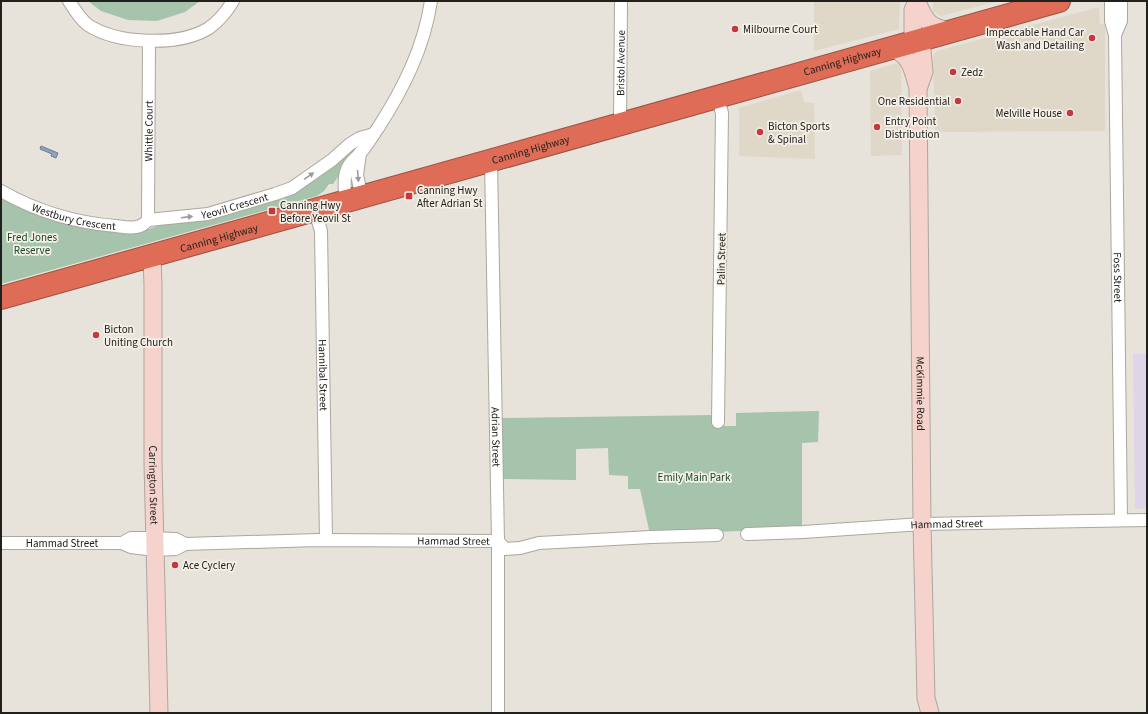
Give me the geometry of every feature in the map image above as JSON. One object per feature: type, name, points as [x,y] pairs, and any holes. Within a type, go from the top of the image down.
[{"type":"highway","name":"Canning Highway","points":[[1,298],[354,200],[947,31],[1059,1]]},
{"type":"main road","points":[[917,2],[924,18],[929,24],[947,31]]},
{"type":"main road","name":"McKimmie Road","points":[[917,2],[913,10],[917,40],[924,72],[918,88]]},
{"type":"main road","name":"McKimmie Road","points":[[891,47],[900,51],[910,61],[918,88],[922,524],[926,708]]},
{"type":"main road","name":"Carrington Street","points":[[147,258],[154,285],[151,713]]},
{"type":"main road","name":"Carrington Street","points":[[151,544],[159,713]]},
{"type":"street","points":[[69,1],[76,12],[87,24],[105,34],[125,39],[149,41],[185,39],[209,28],[224,15],[234,1]]},
{"type":"street","points":[[354,200],[345,184],[346,172],[352,160],[360,153],[374,134],[400,91],[412,66],[422,39],[431,1]]},
{"type":"street","name":"Bristol Avenue","points":[[620,124],[621,1]]},
{"type":"street","name":"Foss Street","points":[[1111,1],[1111,21],[1115,35],[1121,520]]},
{"type":"street","name":"Foss Street","points":[[1115,35],[1121,20],[1121,1]]},
{"type":"street","name":"Whittle Court","points":[[148,220],[149,41]]},
{"type":"street","name":"Palin Street","points":[[717,96],[722,113],[718,422]]},
{"type":"street","name":"Yeovil Crescent","points":[[148,220],[208,214],[292,188],[332,160],[350,144],[360,138],[374,134]]},
{"type":"street","points":[[354,200],[360,153]]},
{"type":"street","name":"Adrian Street","points":[[491,161],[498,540],[498,713]]},
{"type":"street","name":"Westbury Crescent","points":[[1,191],[36,208],[72,219],[132,228],[141,226],[148,220]]},
{"type":"street","name":"Hannibal Street","points":[[315,211],[321,230],[326,540]]},
{"type":"street","name":"Hammad Street","points":[[747,534],[922,524],[1147,520]]},
{"type":"street","name":"Hammad Street","points":[[1,543],[122,543],[131,548],[176,539],[185,544],[326,540],[498,540],[505,549],[520,548],[539,543],[716,535]]},
{"type":"shaded area","points":[[814,1],[900,1],[899,29],[814,51]]},
{"type":"shaded area","points":[[933,1],[999,1],[941,16],[933,11]]},
{"type":"shaded area","points":[[1099,7],[1100,24],[1105,24],[1105,131],[935,132],[933,55],[937,51]]},
{"type":"shaded area","points":[[901,62],[902,155],[871,156],[870,71]]},
{"type":"shaded area","points":[[801,90],[804,102],[814,103],[815,159],[739,156],[739,108]]},
{"type":"shaded area","points":[[1133,354],[1147,354],[1147,508],[1135,509]]},
{"type":"green space","points":[[88,1],[200,1],[185,12],[157,21],[128,20],[101,11]]},
{"type":"green space","name":"Fred Jones Reserve","points":[[351,149],[355,152],[333,184],[329,184],[324,191],[317,196],[1,284],[1,197],[134,232],[143,231],[160,225],[288,194]]},
{"type":"green space","name":"Emily Main Park","points":[[819,411],[818,442],[802,443],[802,529],[650,534],[640,489],[628,489],[628,476],[609,475],[608,448],[576,449],[576,480],[502,479],[501,418],[714,415],[714,426],[736,426],[736,413]]},
{"type":"water","points":[[41,146],[58,153],[56,158],[51,156],[52,154],[40,149]]},
{"type":"place","name":"Milbourne Court","points":[[735,29]]},
{"type":"place","name":"Impeccable Hand Car Wash and Detailing","points":[[1092,38]]},
{"type":"place","name":"Zedz","points":[[953,72]]},
{"type":"place","name":"One Residential","points":[[958,101]]},
{"type":"place","name":"Melville House","points":[[1070,113]]},
{"type":"place","name":"Entry Point Distribution","points":[[877,127]]},
{"type":"place","name":"Bicton Sports & Spinal","points":[[760,132]]},
{"type":"place","name":"Canning Hwy After Adrian St","points":[[409,196]]},
{"type":"place","name":"Canning Hwy Before Yeovil St","points":[[272,211]]},
{"type":"place","name":"Bicton Uniting Church","points":[[96,335]]},
{"type":"place","name":"Ace Cyclery","points":[[175,565]]}]
